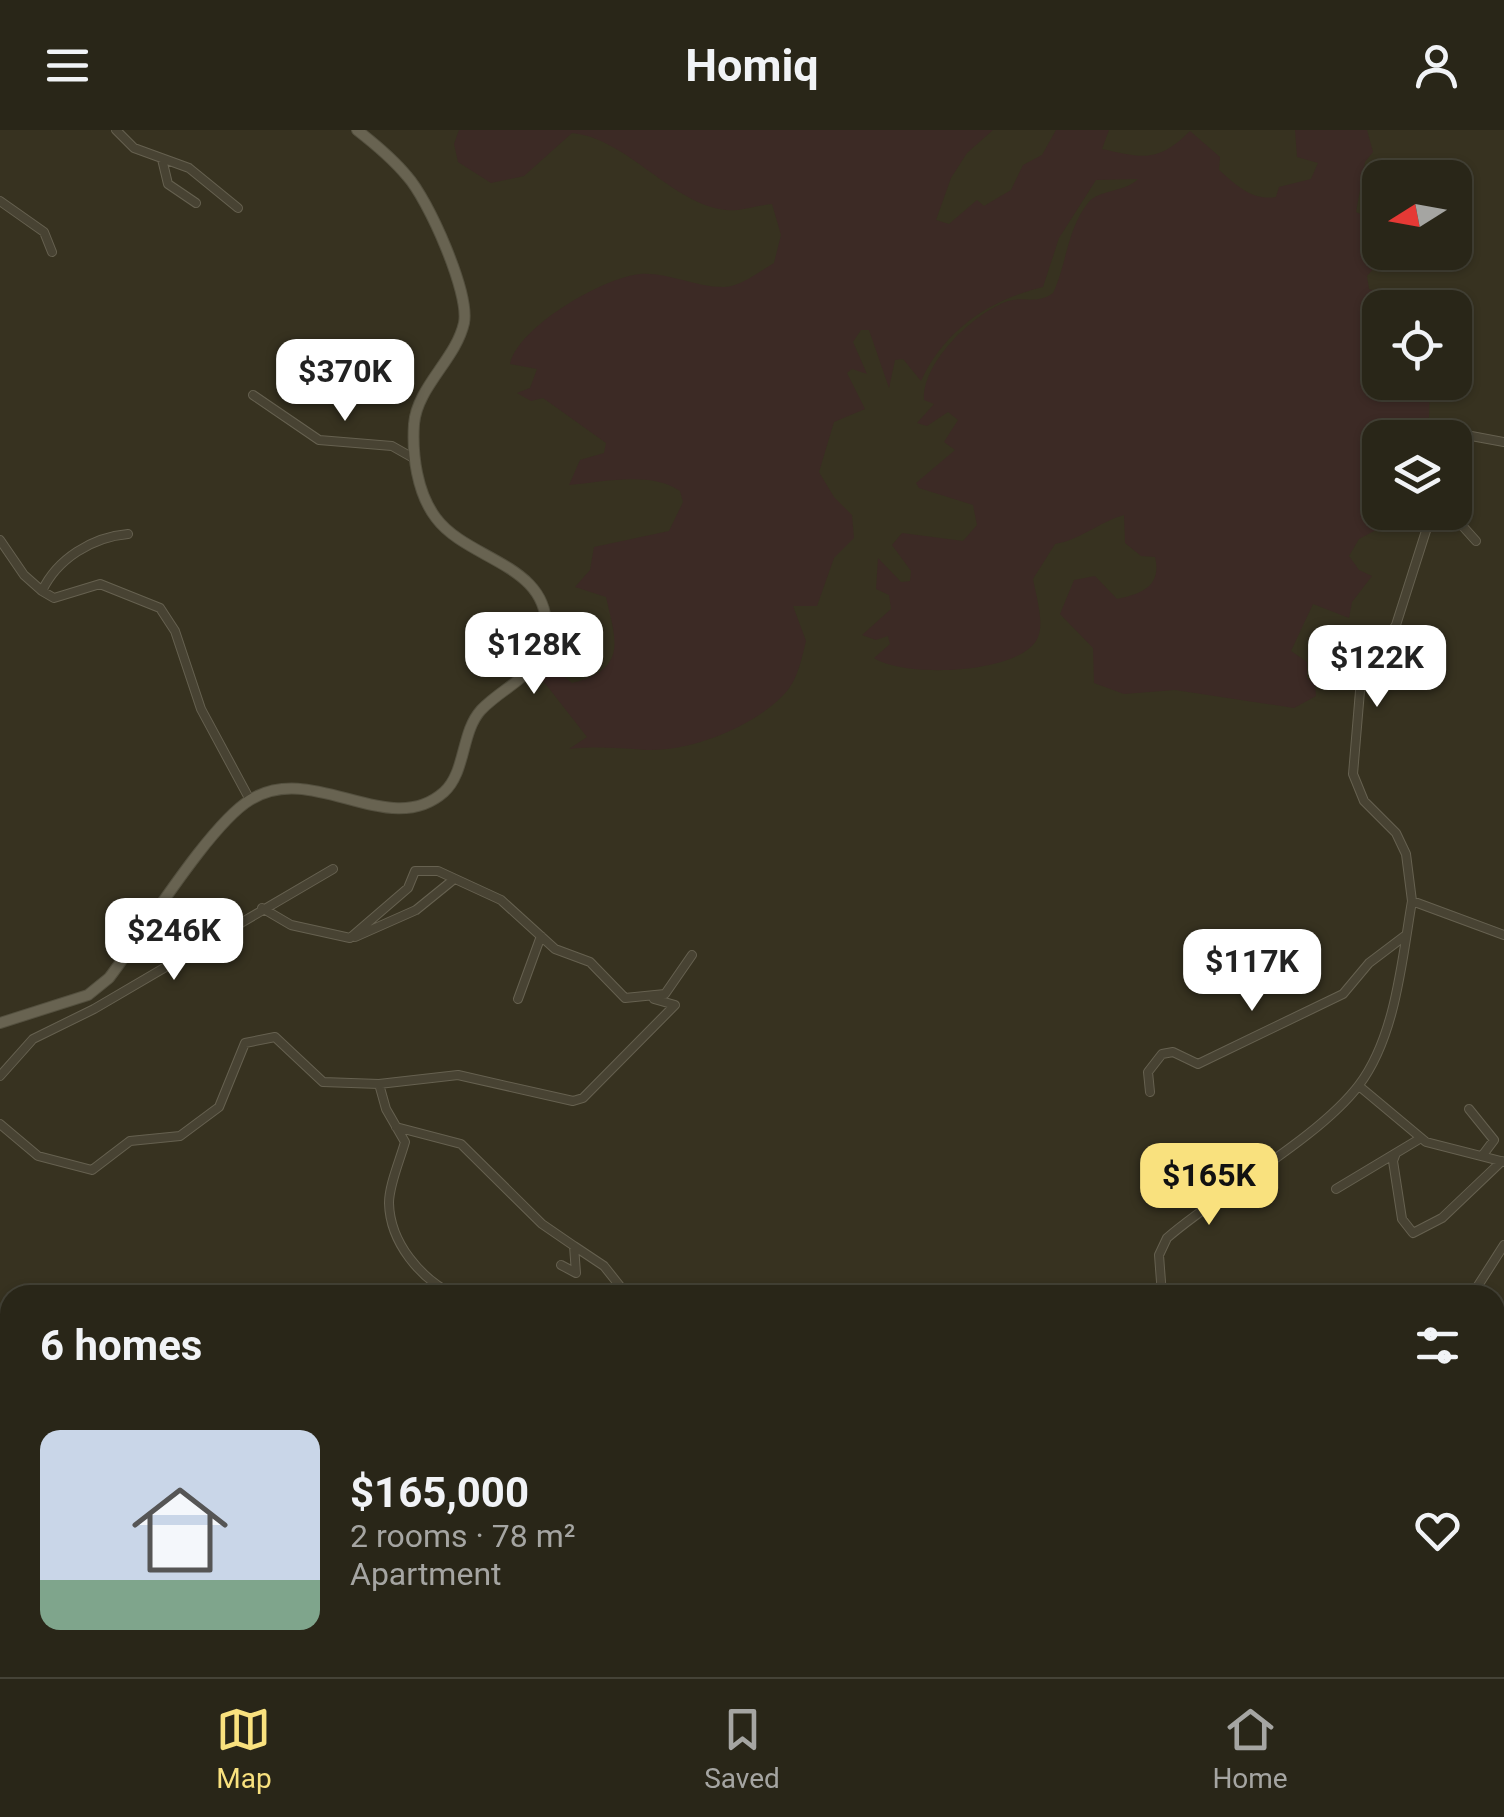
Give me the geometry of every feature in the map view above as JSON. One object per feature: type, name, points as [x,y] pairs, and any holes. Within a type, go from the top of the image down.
[{"type":"main road","points":[[0,1023],[88,994],[109,978],[220,827],[250,800],[269,791],[302,788],[389,809],[420,809],[453,784],[480,712],[520,683],[540,659],[546,630],[542,602],[524,577],[469,545],[436,520],[420,486],[414,420],[454,350],[465,320],[461,291],[423,200],[409,177],[357,130]]},
{"type":"street","points":[[116,130],[128,144],[188,168],[238,208]]},
{"type":"street","points":[[161,158],[168,184],[196,203]]},
{"type":"street","points":[[0,201],[44,232],[52,252]]},
{"type":"street","points":[[253,395],[319,440],[392,446],[415,459]]},
{"type":"street","points":[[1472,436],[1504,442]]},
{"type":"street","points":[[1161,1285],[1159,1255],[1167,1238],[1307,1132],[1359,1086],[1390,1012],[1412,901],[1406,854],[1396,833],[1364,801],[1353,774],[1360,691],[1368,667],[1396,625],[1426,530]]},
{"type":"street","points":[[1466,530],[1476,541]]},
{"type":"street","points":[[42,592],[57,566],[90,544],[128,534]]},
{"type":"street","points":[[0,540],[24,575],[54,598],[100,584],[160,608],[175,631],[201,709],[250,800]]},
{"type":"street","points":[[0,1076],[33,1039],[94,1010],[333,869]]},
{"type":"street","points":[[355,937],[376,912],[408,888],[415,871],[434,870],[453,883],[501,900],[556,949],[590,962],[619,995],[630,1000],[670,990],[692,955]]},
{"type":"street","points":[[262,908],[291,925],[334,937],[355,937],[416,910],[453,883]]},
{"type":"street","points":[[1412,901],[1504,935]]},
{"type":"street","points":[[1150,1092],[1148,1072],[1162,1054],[1173,1052],[1189,1063],[1213,1058],[1244,1039],[1343,994],[1369,962],[1406,935]]},
{"type":"street","points":[[518,999],[540,936]]},
{"type":"street","points":[[88,994],[94,1010]]},
{"type":"street","points":[[0,1124],[38,1156],[92,1170],[130,1141],[180,1136],[219,1108],[246,1043],[275,1037],[323,1082],[379,1084],[458,1074],[548,1098],[583,1098],[676,1005],[650,998]]},
{"type":"street","points":[[379,1084],[405,1142],[389,1202],[400,1242],[434,1285]]},
{"type":"street","points":[[1359,1086],[1430,1144],[1503,1161]]},
{"type":"street","points":[[1469,1109],[1494,1140],[1482,1156]]},
{"type":"street","points":[[396,1126],[461,1144],[542,1224],[604,1266],[619,1285]]},
{"type":"street","points":[[1336,1189],[1421,1138]]},
{"type":"street","points":[[1396,1153],[1393,1168],[1398,1206],[1414,1233],[1442,1218],[1503,1161]]},
{"type":"street","points":[[1478,1285],[1504,1245]]},
{"type":"street","points":[[561,1265],[576,1273],[574,1246]]},
{"type":"shaded area","points":[[459,130],[993,130],[967,153],[951,178],[936,220],[949,224],[977,200],[984,206],[1011,190],[1023,165],[1042,155],[1056,130],[1109,130],[1102,149],[1139,156],[1169,149],[1190,131],[1220,157],[1219,170],[1245,191],[1267,198],[1276,197],[1279,187],[1311,179],[1318,163],[1297,157],[1295,130],[1367,130],[1373,152],[1362,160],[1356,212],[1362,215],[1362,270],[1372,270],[1367,276],[1372,290],[1362,290],[1362,400],[1430,400],[1429,417],[1362,420],[1362,530],[1376,530],[1359,539],[1349,556],[1359,570],[1372,576],[1352,602],[1349,618],[1313,604],[1291,651],[1307,662],[1307,678],[1315,684],[1316,696],[1294,708],[1175,690],[1124,694],[1094,683],[1093,648],[1060,614],[1074,580],[1095,576],[1117,599],[1142,591],[1153,582],[1155,557],[1141,556],[1125,543],[1124,515],[1055,544],[1033,579],[1040,627],[1036,641],[1024,652],[983,666],[909,668],[874,658],[890,644],[888,636],[876,640],[862,635],[891,609],[889,595],[876,589],[878,558],[901,582],[910,581],[911,571],[892,545],[902,533],[963,541],[977,525],[973,505],[919,488],[916,483],[955,450],[944,442],[958,420],[948,412],[927,426],[917,423],[934,404],[924,400],[932,370],[952,341],[980,316],[1008,301],[1041,299],[1053,293],[1076,224],[1088,203],[1138,179],[1096,180],[1059,238],[1043,287],[1005,300],[971,319],[943,346],[921,381],[903,359],[895,360],[889,388],[869,330],[861,330],[853,342],[867,374],[852,369],[847,373],[865,409],[834,422],[819,472],[834,497],[852,515],[854,538],[834,558],[817,606],[793,606],[806,641],[797,674],[787,691],[741,726],[683,747],[569,749],[587,737],[544,682],[532,682],[543,669],[555,669],[572,683],[590,677],[602,670],[614,651],[606,597],[575,587],[590,570],[594,547],[669,531],[683,502],[680,491],[655,481],[626,479],[569,485],[580,460],[604,453],[606,443],[543,398],[531,401],[517,393],[530,388],[537,369],[510,364],[528,335],[584,294],[640,274],[731,286],[774,263],[781,235],[772,204],[731,210],[706,205],[687,197],[612,146],[592,138],[572,133],[524,176],[491,183],[458,162],[454,144]]}]
